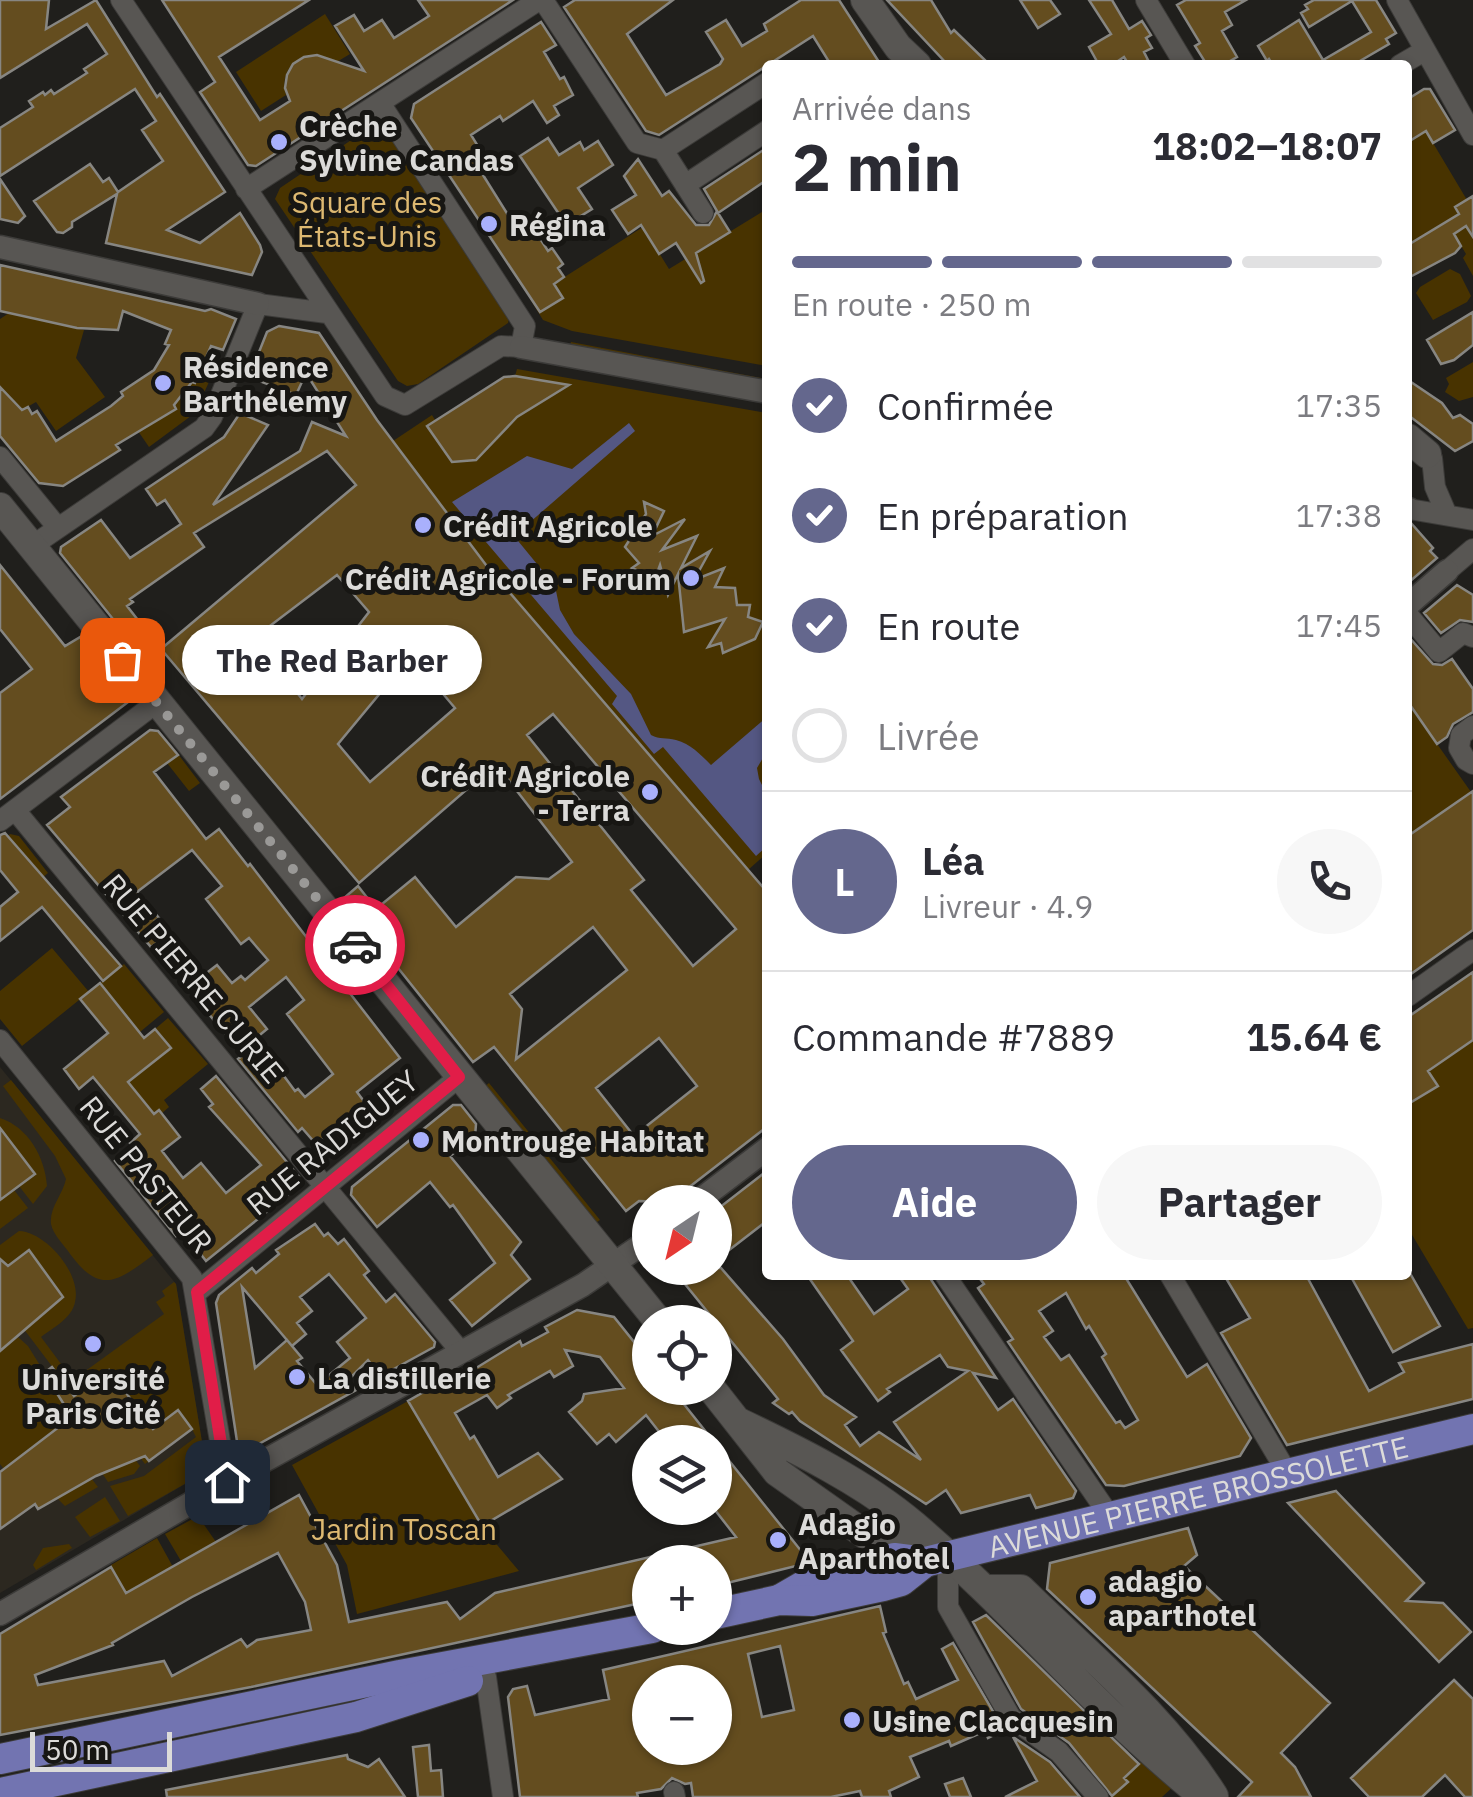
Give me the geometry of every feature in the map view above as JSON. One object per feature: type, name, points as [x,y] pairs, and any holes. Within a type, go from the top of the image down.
[{"type":"main road","points":[[865,0],[912,60]]},
{"type":"main road","points":[[0,507],[645,1305]]},
{"type":"main road","points":[[724,1405],[777,1472],[866,1535],[937,1559],[986,1589],[1103,1707],[1204,1797]]},
{"type":"main road","name":"AVENUE PIERRE BROSSOLETTE","points":[[732,1610],[779,1600],[812,1601],[883,1586],[901,1581],[937,1559],[1473,1429]]},
{"type":"main road","points":[[986,1589],[1021,1589],[1151,1713],[1186,1754],[1214,1797]]},
{"type":"main road","points":[[0,1758],[400,1675],[632,1632]]},
{"type":"main road","points":[[0,1793],[356,1717],[439,1688],[486,1677],[571,1645]]},
{"type":"street","points":[[120,0],[327,313],[385,396],[398,404],[412,403],[501,346],[762,391]]},
{"type":"street","points":[[499,0],[512,18]]},
{"type":"street","points":[[246,189],[541,0],[637,143],[663,150],[702,213]]},
{"type":"street","points":[[1146,0],[1182,60]]},
{"type":"street","points":[[1396,0],[1473,135]]},
{"type":"street","points":[[1409,60],[1424,51]]},
{"type":"street","points":[[663,150],[762,86]]},
{"type":"street","points":[[380,103],[521,317],[525,326],[521,347]]},
{"type":"street","points":[[685,184],[762,134]]},
{"type":"street","points":[[0,247],[258,304],[327,313]]},
{"type":"street","points":[[32,546],[204,428],[258,304]]},
{"type":"street","points":[[1417,446],[1432,458],[1435,487],[1447,516]]},
{"type":"street","points":[[0,457],[58,528]]},
{"type":"street","points":[[1412,510],[1473,520]]},
{"type":"street","points":[[1412,602],[1473,549]]},
{"type":"street","points":[[1412,620],[1439,652],[1462,633],[1473,637]]},
{"type":"street","points":[[8,815],[156,702]]},
{"type":"street","points":[[1473,726],[1461,735],[1459,742],[1461,754],[1473,764]]},
{"type":"street","name":"RUE PIERRE CURIE","points":[[8,815],[326,1186],[460,1352]]},
{"type":"street","points":[[1412,993],[1473,950]]},
{"type":"street","name":"RUE PASTEUR","points":[[0,1040],[186,1269],[197,1292],[227,1482]]},
{"type":"street","name":"RUE RADIGUEY","points":[[197,1292],[459,1077]]},
{"type":"street","points":[[720,1185],[762,1153]]},
{"type":"street","points":[[0,1614],[632,1252]]},
{"type":"street","points":[[947,1280],[1111,1518]]},
{"type":"street","points":[[1173,1280],[1288,1474]]},
{"type":"street","points":[[937,1559],[948,1607],[1011,1718],[1059,1752],[1098,1797]]},
{"type":"street","points":[[486,1677],[503,1797]]},
{"type":"shaded area","name":"Université Paris Cité","points":[[0,1067],[176,1284],[206,1466],[197,1477],[0,1593]]},
{"type":"green space","points":[[325,14],[350,54],[335,63],[316,56],[298,60],[286,74],[286,95],[261,111],[236,72]]},
{"type":"green space","points":[[1412,108],[1467,200],[1455,208],[1466,226],[1473,222],[1473,276],[1463,258],[1466,254],[1446,221],[1412,242],[1412,138],[1419,134],[1412,121]]},
{"type":"green space","name":"Square des États-Unis","points":[[372,126],[385,128],[510,315],[508,323],[418,384],[407,386],[398,381],[275,199],[280,188]]},
{"type":"green space","points":[[762,212],[762,365],[572,331],[543,320],[530,299],[643,227],[669,269]]},
{"type":"green space","points":[[1450,269],[1460,274],[1471,296],[1433,320],[1416,293]]},
{"type":"green space","points":[[9,313],[84,330],[76,358],[105,397],[56,431],[36,402],[22,410],[0,387],[0,319]]},
{"type":"green space","points":[[571,342],[762,381],[570,345]]},
{"type":"green space","points":[[205,360],[217,364],[195,413],[149,447],[138,431],[175,410],[174,405],[191,382],[196,383]]},
{"type":"green space","points":[[1473,362],[1473,397],[1459,401],[1445,392],[1449,384],[1446,378]]},
{"type":"green space","points":[[517,369],[762,412],[762,857],[748,870],[486,565],[393,441],[432,415],[435,420],[428,426],[452,462],[476,460],[510,426],[508,423],[561,390],[559,383],[515,376]]},
{"type":"green space","points":[[1412,708],[1471,792],[1412,833]]},
{"type":"green space","points":[[178,754],[200,783],[189,791],[167,763]]},
{"type":"green space","points":[[10,834],[19,836],[48,873],[42,878]]},
{"type":"green space","points":[[52,948],[89,992],[22,1046],[0,1019],[0,991]]},
{"type":"green space","points":[[124,964],[164,1012],[140,1032],[100,983]]},
{"type":"green space","points":[[168,1018],[208,1064],[164,1100],[169,1107],[154,1114],[116,1067],[121,1062],[134,1077],[170,1049],[155,1029]]},
{"type":"green space","points":[[1473,1034],[1473,1328],[1468,1329],[1412,1235],[1412,1078]]},
{"type":"green space","points":[[11,1080],[153,1255],[118,1278],[108,1280],[89,1274],[79,1265],[51,1224],[66,1179],[55,1156],[3,1086]]},
{"type":"green space","points":[[489,1083],[600,1220],[594,1224],[484,1087]]},
{"type":"green space","points":[[0,1118],[27,1136],[43,1164],[47,1186],[33,1204],[19,1186],[35,1173],[0,1128]]},
{"type":"green space","points":[[14,1190],[28,1208],[0,1229],[0,1200]]},
{"type":"green space","points":[[19,1231],[50,1247],[73,1279],[73,1308],[41,1337],[73,1380],[164,1314],[156,1302],[165,1296],[162,1291],[176,1284],[206,1466],[197,1477],[128,1516],[110,1486],[144,1476],[196,1437],[192,1429],[135,1442],[149,1461],[145,1464],[118,1428],[140,1411],[108,1370],[83,1390],[140,1466],[134,1474],[108,1482],[102,1473],[125,1463],[23,1328],[28,1251],[8,1266],[0,1259],[0,1245]]},
{"type":"green space","points":[[18,1337],[28,1346],[72,1417],[4,1469],[0,1464],[0,1351]]},
{"type":"green space","name":"Jardin Toscan","points":[[408,1401],[482,1527],[519,1571],[357,1614],[347,1565],[292,1465]]},
{"type":"green space","points":[[91,1478],[98,1487],[65,1506],[56,1497]]},
{"type":"green space","points":[[105,1497],[120,1521],[90,1537],[75,1517]]},
{"type":"green space","points":[[198,1516],[216,1542],[181,1561],[165,1534]]},
{"type":"green space","points":[[157,1538],[173,1567],[126,1593],[111,1565]]},
{"type":"green space","points":[[69,1544],[72,1548],[36,1570],[33,1565],[43,1548]]},
{"type":"green space","points":[[1144,1759],[1174,1786],[1162,1797],[1110,1797],[1128,1782],[1124,1778]]},
{"type":"water","points":[[629,423],[635,431],[514,536],[555,586],[560,610],[574,634],[631,694],[651,735],[686,744],[711,765],[762,721],[762,760],[757,768],[762,785],[762,851],[756,856],[663,747],[654,754],[612,704],[617,696],[452,502],[527,456],[572,469]]},
{"type":"building","points":[[0,0],[49,0],[46,29],[96,0],[157,97],[160,94],[225,192],[167,230],[200,243],[240,213],[262,252],[252,275],[106,243],[117,194],[72,222],[72,227],[63,233],[57,232],[34,201],[90,164],[103,182],[109,178],[118,192],[163,161],[142,130],[156,121],[135,89],[0,176],[0,128],[33,107],[29,101],[43,92],[45,95],[51,90],[54,94],[87,73],[84,69],[107,54],[87,24],[0,78]]},
{"type":"building","points":[[162,0],[309,0],[219,57],[260,120],[290,101],[285,88],[287,75],[293,64],[304,57],[317,55],[364,71],[335,26],[354,15],[364,31],[382,20],[394,38],[429,16],[418,0],[513,0],[256,166],[248,165],[200,92],[215,82]]},
{"type":"building","points":[[575,0],[673,0],[627,34],[666,95],[720,64],[723,59],[706,32],[726,20],[742,46],[767,31],[764,24],[801,0],[839,0],[878,60],[828,60],[813,36],[776,60],[762,60],[762,69],[659,135],[646,131],[564,7]]},
{"type":"building","points":[[887,0],[931,0],[951,33],[954,30],[985,60],[943,60]]},
{"type":"building","points":[[1020,0],[1050,0],[1060,14],[1038,28]]},
{"type":"building","points":[[1089,0],[1112,0],[1129,29],[1142,21],[1151,35],[1146,38],[1152,48],[1144,52],[1148,60],[1096,60],[1089,47],[1111,34]]},
{"type":"building","points":[[1186,0],[1246,0],[1225,12],[1232,25],[1222,31],[1237,57],[1204,60],[1195,46],[1200,43],[1177,5]]},
{"type":"building","points":[[1314,0],[1376,0],[1396,33],[1386,39],[1389,44],[1362,60],[1323,60],[1371,32],[1352,1],[1309,27],[1301,13],[1308,9],[1305,5]]},
{"type":"building","points":[[1299,20],[1323,60],[1266,60],[1258,46]]},
{"type":"building","points":[[541,22],[556,45],[544,52],[573,95],[554,106],[559,115],[547,123],[533,101],[503,121],[500,116],[471,135],[492,169],[483,175],[518,231],[530,223],[548,251],[552,248],[563,264],[558,268],[564,277],[554,284],[563,298],[540,312],[411,118],[414,104]]},
{"type":"building","points":[[1430,89],[1455,130],[1433,143],[1426,131],[1412,140],[1412,96]]},
{"type":"building","points":[[548,138],[559,155],[580,142],[584,150],[598,141],[613,165],[578,188],[592,209],[571,222],[566,214],[561,217],[520,156]]},
{"type":"building","points":[[762,151],[762,183],[718,213],[730,232],[696,253],[704,281],[701,283],[676,243],[659,254],[641,225],[628,234],[612,210],[636,195],[624,176],[638,159],[662,196],[669,191],[696,225],[709,225],[717,211],[704,189]]},
{"type":"building","points":[[0,179],[25,216],[18,223],[0,219]]},
{"type":"building","points":[[1473,196],[1473,237],[1466,226],[1454,234],[1461,246],[1455,253],[1412,276],[1412,243],[1459,214],[1455,207]]},
{"type":"building","points":[[0,265],[205,311],[211,309],[236,319],[223,350],[211,346],[195,383],[174,405],[176,409],[116,445],[120,450],[63,486],[39,483],[0,436],[0,387],[22,410],[28,407],[32,414],[37,411],[56,441],[111,406],[123,396],[121,392],[154,370],[169,345],[165,344],[171,330],[123,311],[118,330],[77,328],[0,311]]},
{"type":"building","points":[[1473,312],[1473,345],[1454,360],[1441,364],[1427,340]]},
{"type":"building","points":[[279,326],[319,333],[377,420],[486,565],[762,886],[762,1131],[692,1185],[632,1185],[632,1206],[626,1211],[494,1047],[473,1062],[343,899],[358,886],[376,909],[415,877],[456,927],[516,877],[549,879],[572,862],[496,764],[359,883],[161,649],[356,485],[327,451],[194,533],[204,547],[130,599],[133,602],[127,606],[163,652],[149,664],[60,553],[61,547],[101,520],[130,558],[181,524],[165,500],[157,505],[146,489],[224,437],[240,413],[268,425],[213,505],[300,451],[312,422],[346,436],[306,373],[296,395],[249,377],[267,332]],"holes":[[[337,575],[369,612],[302,699],[254,638]],[[411,656],[455,708],[370,782],[338,744]],[[553,714],[736,929],[693,966],[631,890],[644,880],[527,735]],[[593,927],[627,970],[516,1059],[522,1009],[510,994]],[[659,1038],[697,1086],[634,1136],[596,1088]]]},
{"type":"building","points":[[504,377],[569,385],[517,417],[476,460],[452,462],[427,426]]},
{"type":"building","points":[[1412,383],[1442,403],[1453,418],[1460,415],[1473,424],[1473,441],[1455,451],[1412,418]]},
{"type":"building","name":"Crédit Agricole - Forum","points":[[644,502],[664,511],[652,536],[685,519],[662,550],[697,536],[681,568],[710,551],[694,580],[724,568],[715,587],[735,588],[737,605],[750,605],[748,617],[762,622],[755,639],[723,653],[721,643],[708,647],[725,619],[684,632],[678,574],[668,595],[660,565],[655,579],[632,568],[639,563],[625,547],[646,514]]},
{"type":"building","points":[[1412,524],[1433,548],[1430,551],[1437,558],[1412,580]]},
{"type":"building","points":[[0,565],[65,646],[82,636],[132,699],[0,799],[0,693],[32,669],[0,629]]},
{"type":"building","points":[[1457,585],[1473,595],[1473,622],[1460,620],[1441,633],[1424,613]]},
{"type":"building","points":[[1412,640],[1433,664],[1442,665],[1452,659],[1473,689],[1473,712],[1453,724],[1447,737],[1437,744],[1412,708]]},
{"type":"building","points":[[150,730],[158,731],[178,755],[154,772],[206,839],[219,829],[250,864],[400,1058],[357,1092],[366,1104],[316,1144],[302,1128],[298,1132],[238,1059],[243,1055],[187,988],[217,965],[232,983],[241,976],[245,980],[268,960],[249,938],[241,944],[206,899],[222,886],[192,850],[137,892],[159,918],[155,921],[166,937],[151,947],[47,825],[70,807],[61,797]],"holes":[[[286,977],[304,1000],[287,1014],[333,1074],[305,1097],[298,1089],[295,1091],[256,1038],[267,1029],[249,1007]]]},
{"type":"building","points":[[1473,791],[1473,930],[1412,973],[1412,833]]},
{"type":"building","points":[[5,833],[121,966],[103,981],[42,907],[0,941],[0,907],[18,892],[0,870],[0,835]]},
{"type":"building","points":[[1473,972],[1473,1040],[1428,1071],[1438,1086],[1412,1102],[1412,1014]]},
{"type":"building","points":[[100,983],[144,1038],[155,1029],[171,1048],[128,1082],[154,1114],[159,1110],[180,1137],[162,1151],[183,1178],[201,1163],[226,1193],[261,1165],[209,1107],[213,1104],[201,1089],[216,1076],[300,1178],[300,1185],[206,1261],[183,1231],[176,1236],[115,1161],[133,1146],[130,1143],[140,1134],[93,1077],[79,1089],[64,1069],[108,1033],[80,999]]},
{"type":"building","points":[[453,1105],[461,1105],[476,1124],[475,1137],[450,1156],[521,1242],[511,1255],[530,1279],[472,1326],[450,1300],[495,1263],[453,1205],[450,1207],[430,1182],[377,1227],[351,1195],[352,1187]]},
{"type":"building","points":[[0,1128],[35,1174],[0,1200]]},
{"type":"building","points":[[762,1175],[762,1225],[732,1248],[732,1198]]},
{"type":"building","points":[[315,1224],[324,1236],[328,1233],[338,1244],[344,1239],[369,1271],[364,1275],[386,1302],[395,1294],[435,1342],[434,1347],[381,1376],[368,1360],[348,1380],[356,1390],[246,1451],[238,1448],[216,1303],[219,1295],[252,1268],[256,1273],[279,1254],[276,1250]],"holes":[[[329,1274],[366,1318],[337,1342],[350,1358],[317,1385],[297,1361],[302,1358],[292,1346],[306,1334],[297,1323],[312,1311],[300,1297]]]},
{"type":"building","points":[[29,1250],[63,1297],[0,1351],[0,1259],[8,1266]]},
{"type":"building","points":[[1412,1277],[1440,1326],[1393,1352],[1353,1280],[1412,1280]]},
{"type":"building","points":[[810,1280],[850,1280],[874,1314],[908,1289],[902,1280],[931,1280],[996,1378],[973,1373],[998,1410],[1013,1399],[1076,1491],[1073,1498],[1036,1508],[1030,1495],[961,1513],[946,1490],[926,1504],[773,1403],[778,1399],[732,1342],[732,1305],[702,1305],[686,1285],[732,1285],[732,1281],[783,1339],[824,1395],[856,1417],[845,1425],[860,1446],[879,1432],[921,1460],[894,1422],[968,1371],[948,1367],[940,1355],[887,1389],[890,1392],[878,1401],[841,1350],[853,1341]]},
{"type":"building","points":[[981,1280],[1127,1280],[1187,1377],[1207,1364],[1251,1438],[1240,1456],[1124,1486],[1106,1485],[1008,1342],[1013,1339],[978,1288],[984,1284]],"holes":[[[1066,1293],[1086,1329],[1089,1326],[1138,1420],[1125,1428],[1120,1421],[1116,1423],[1069,1355],[1061,1360],[1044,1337],[1053,1331],[1039,1311]]]},
{"type":"building","points":[[1227,1280],[1309,1280],[1369,1391],[1404,1372],[1399,1363],[1473,1344],[1473,1399],[1287,1445],[1221,1333],[1250,1318]]},
{"type":"building","points":[[577,1310],[614,1317],[632,1340],[632,1405],[685,1405],[700,1425],[654,1425],[646,1415],[616,1442],[609,1434],[597,1444],[569,1412],[584,1394],[624,1388],[600,1357],[565,1350],[573,1366],[554,1377],[550,1371],[508,1395],[511,1398],[497,1408],[487,1395],[455,1413],[498,1477],[538,1453],[562,1479],[482,1526],[408,1401],[464,1369],[468,1373],[520,1341],[522,1346],[548,1332],[545,1327]]},
{"type":"building","points":[[52,1367],[74,1396],[109,1370],[153,1429],[178,1410],[192,1429],[149,1461],[145,1456],[96,1476],[38,1509],[35,1504],[0,1529],[0,1472],[72,1417],[44,1373]]},
{"type":"building","points":[[732,1464],[804,1559],[800,1565],[732,1582],[732,1545],[702,1545],[736,1537],[727,1525],[732,1525]]},
{"type":"building","points":[[1336,1491],[1424,1583],[1406,1601],[1443,1603],[1471,1632],[1439,1662],[1288,1503]]},
{"type":"building","points":[[299,1495],[337,1565],[349,1622],[447,1602],[460,1619],[495,1593],[632,1561],[632,1605],[251,1687],[0,1735],[0,1634],[111,1567],[126,1593]],"holes":[[[278,1553],[305,1602],[311,1630],[257,1640],[247,1647],[241,1639],[172,1676],[164,1661],[38,1685],[35,1675],[113,1645],[192,1597]]]},
{"type":"building","points":[[1188,1528],[1197,1555],[1184,1566],[1330,1703],[1281,1753],[1295,1767],[1311,1797],[1238,1797],[1252,1782],[1047,1589],[1050,1563]]},
{"type":"building","points":[[880,1606],[886,1632],[883,1633],[904,1684],[908,1682],[916,1699],[958,1680],[942,1649],[953,1643],[1004,1730],[988,1738],[985,1731],[951,1746],[949,1741],[910,1757],[919,1777],[889,1791],[891,1797],[862,1797],[860,1791],[831,1797],[693,1797],[691,1783],[672,1778],[661,1789],[637,1793],[638,1797],[520,1797],[508,1697],[513,1689],[527,1686],[535,1715],[609,1699],[603,1670],[711,1645],[732,1645],[732,1640]],"holes":[[[780,1646],[794,1710],[762,1717],[748,1654]]]},
{"type":"building","points":[[986,1615],[1139,1764],[1124,1778],[1128,1782],[1112,1796],[1069,1743],[1021,1709],[973,1622]]},
{"type":"building","points":[[1454,1680],[1473,1699],[1473,1797],[1465,1797],[1445,1775],[1422,1797],[1369,1797],[1351,1778]]},
{"type":"building","points":[[1013,1737],[1050,1762],[1080,1797],[1005,1797],[1037,1781]]},
{"type":"building","points":[[429,1745],[431,1771],[441,1770],[443,1797],[418,1797],[413,1747]]},
{"type":"building","points":[[347,1755],[368,1767],[379,1759],[405,1797],[167,1797],[166,1790]]},
{"type":"building","points":[[963,1778],[971,1797],[950,1797],[945,1784]]},
{"type":"way so far","points":[[122,660],[355,945]]},
{"type":"place","name":"Crèche Sylvine Candas","points":[[279,142]]},
{"type":"place","name":"Régina","points":[[489,224]]},
{"type":"place","name":"Résidence Barthélemy","points":[[163,383]]},
{"type":"place","name":"Crédit Agricole","points":[[423,525]]},
{"type":"place","name":"Crédit Agricole - Forum","points":[[691,578]]},
{"type":"place","name":"The Red Barber","points":[[122,660]]},
{"type":"place","name":"Crédit Agricole - Terra","points":[[650,792]]},
{"type":"place","name":"Montrouge Habitat","points":[[421,1140]]},
{"type":"place","name":"Université Paris Cité","points":[[93,1344]]},
{"type":"place","name":"La distillerie","points":[[297,1377]]},
{"type":"place","name":"Adagio Aparthotel","points":[[778,1540]]},
{"type":"place","name":"adagio aparthotel","points":[[1088,1597]]},
{"type":"place","name":"Usine Clacquesin","points":[[852,1720]]},
{"type":"route","points":[[227,1482],[197,1292],[459,1077],[355,945]]}]
